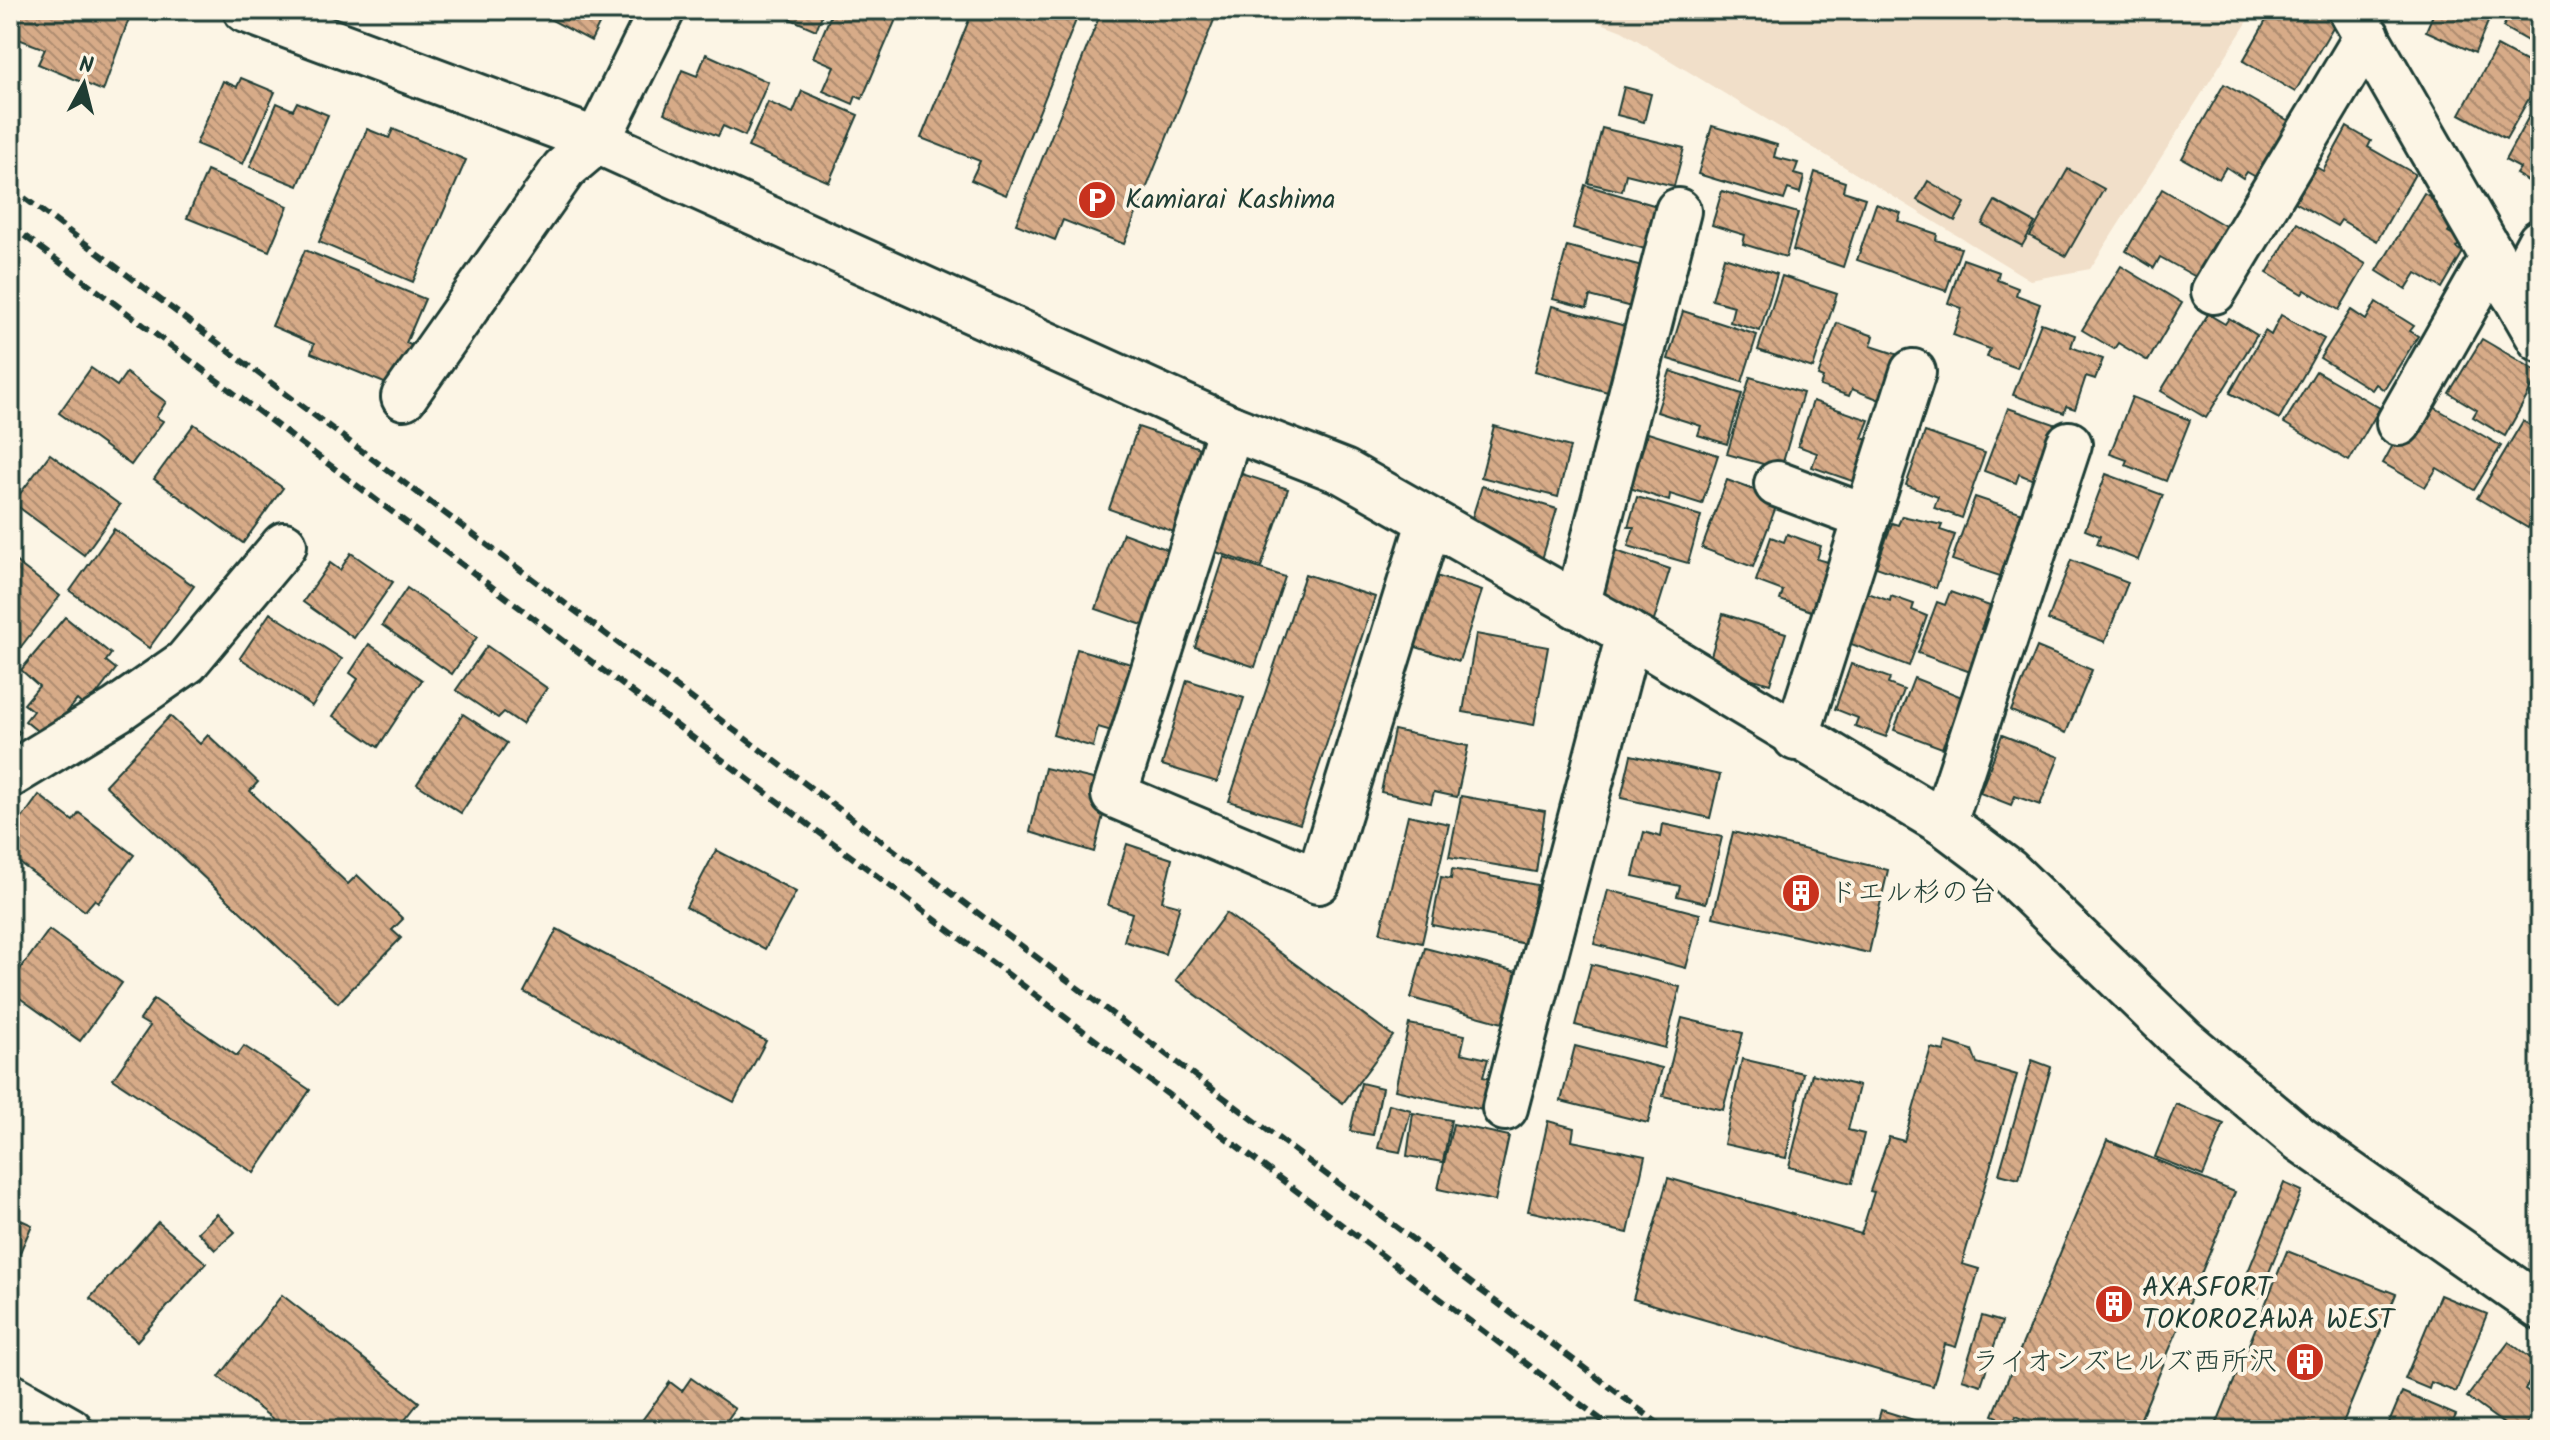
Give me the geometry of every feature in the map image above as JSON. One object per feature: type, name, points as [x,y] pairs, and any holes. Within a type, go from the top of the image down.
[{"type":"street","points":[[246,10],[597,141],[1231,428],[1344,472],[1629,634],[1796,738],[1944,823],[2008,871],[2183,1040],[2300,1139],[2540,1307]]},
{"type":"street","points":[[404,397],[564,169],[597,141],[662,10]]},
{"type":"street","points":[[2359,23],[2540,339]]},
{"type":"street","points":[[2214,291],[2359,23]]},
{"type":"street","points":[[1577,606],[1678,211]]},
{"type":"street","points":[[2399,423],[2503,276],[2540,242]]},
{"type":"street","points":[[1796,738],[1913,372]]},
{"type":"street","points":[[1231,428],[1114,795],[1318,881],[1429,523]]},
{"type":"street","points":[[1944,823],[2069,444]]},
{"type":"street","points":[[1777,484],[1865,517]]},
{"type":"street","points":[[10,775],[55,750],[186,662],[284,545]]},
{"type":"street","points":[[1505,1108],[1629,634]]},
{"type":"street","points":[[10,1396],[70,1430]]},
{"type":"shaded area","points":[[1568,10],[2255,10],[2090,269],[2030,280],[1622,31]]},
{"type":"building","points":[[23,10],[132,10],[103,91],[38,64],[45,49],[13,37]]},
{"type":"building","points":[[424,10],[455,10],[453,17]]},
{"type":"building","points":[[533,10],[606,10],[591,41]]},
{"type":"building","points":[[770,10],[824,10],[816,30]]},
{"type":"building","points":[[833,10],[900,10],[862,99],[856,96],[853,104],[823,91],[834,66],[813,57]]},
{"type":"building","points":[[973,10],[1080,10],[1006,195],[971,180],[980,161],[921,138]]},
{"type":"building","points":[[1102,10],[1218,10],[1124,244],[1063,220],[1055,240],[1016,224]]},
{"type":"building","points":[[2272,10],[2314,10],[2336,22],[2295,92],[2243,61]]},
{"type":"building","points":[[2435,10],[2493,10],[2475,53],[2426,31]]},
{"type":"building","points":[[2512,10],[2540,10],[2540,48],[2503,27]]},
{"type":"building","points":[[2497,46],[2540,69],[2540,79],[2506,139],[2460,114]]},
{"type":"building","points":[[706,54],[768,82],[745,136],[723,126],[718,136],[664,113],[682,70],[697,76]]},
{"type":"building","points":[[241,78],[275,92],[243,164],[196,144],[223,81],[237,87]]},
{"type":"building","points":[[2224,84],[2289,121],[2256,177],[2247,172],[2243,178],[2226,167],[2219,179],[2182,158]]},
{"type":"building","points":[[1624,87],[1651,94],[1644,122],[1617,115]]},
{"type":"building","points":[[802,91],[858,115],[829,182],[748,147],[768,102],[793,113]]},
{"type":"building","points":[[2540,96],[2540,188],[2516,174],[2520,168],[2505,160]]},
{"type":"building","points":[[297,102],[328,115],[298,186],[250,167],[277,103],[293,110]]},
{"type":"building","points":[[1712,126],[1777,145],[1774,157],[1798,163],[1794,174],[1804,177],[1800,193],[1788,189],[1784,200],[1698,174]]},
{"type":"building","points":[[2347,127],[2371,141],[2368,147],[2415,174],[2377,241],[2341,220],[2337,226],[2295,202],[2316,167],[2323,171]]},
{"type":"building","points":[[1602,128],[1684,148],[1674,186],[1626,174],[1622,191],[1588,183]]},
{"type":"building","points":[[367,129],[389,138],[393,129],[466,160],[413,282],[319,242]]},
{"type":"building","points":[[2068,169],[2104,189],[2066,256],[2030,236]]},
{"type":"building","points":[[207,171],[288,206],[269,251],[187,218]]},
{"type":"building","points":[[1815,172],[1845,182],[1843,191],[1865,198],[1843,267],[1793,250]]},
{"type":"building","points":[[1928,181],[1965,203],[1955,221],[1917,200]]},
{"type":"building","points":[[1585,185],[1657,206],[1645,249],[1573,228]]},
{"type":"building","points":[[2162,189],[2227,227],[2196,277],[2160,257],[2154,268],[2126,251]]},
{"type":"building","points":[[1722,191],[1798,213],[1786,257],[1743,244],[1745,235],[1712,225]]},
{"type":"building","points":[[2424,193],[2443,204],[2454,223],[2448,232],[2462,240],[2456,248],[2463,252],[2442,288],[2416,273],[2406,289],[2377,271]]},
{"type":"building","points":[[1995,201],[2035,223],[2022,246],[1982,224]]},
{"type":"building","points":[[1876,204],[1901,213],[1898,221],[1937,234],[1936,240],[1961,248],[1946,291],[1857,260]]},
{"type":"building","points":[[2297,223],[2366,264],[2339,310],[2305,290],[2302,294],[2267,273]]},
{"type":"building","points":[[1567,246],[1642,266],[1631,307],[1590,296],[1587,308],[1553,299]]},
{"type":"building","points":[[305,250],[425,299],[406,343],[413,346],[402,374],[394,371],[389,385],[311,353],[314,344],[272,326]]},
{"type":"building","points":[[1724,257],[1777,274],[1760,331],[1730,322],[1734,306],[1712,300]]},
{"type":"building","points":[[1963,259],[1999,272],[1997,280],[2018,288],[2016,295],[2040,304],[2017,368],[1987,357],[1990,349],[1953,335],[1962,308],[1948,303]]},
{"type":"building","points":[[2121,266],[2182,303],[2148,361],[2118,343],[2114,349],[2082,330]]},
{"type":"building","points":[[1782,276],[1837,294],[1813,368],[1758,350]]},
{"type":"building","points":[[2376,302],[2414,326],[2410,331],[2418,336],[2384,390],[2376,384],[2372,390],[2320,358],[2351,310],[2366,320]]},
{"type":"building","points":[[1552,306],[1629,327],[1611,393],[1535,371]]},
{"type":"building","points":[[1683,311],[1757,335],[1742,382],[1668,359]]},
{"type":"building","points":[[2208,314],[2225,324],[2229,318],[2257,335],[2206,418],[2161,391]]},
{"type":"building","points":[[2281,315],[2324,339],[2279,419],[2230,393],[2265,331],[2271,335]]},
{"type":"building","points":[[1837,323],[1874,336],[1871,346],[1905,357],[1888,403],[1852,389],[1849,396],[1820,386],[1823,378],[1818,376]]},
{"type":"building","points":[[2041,323],[2075,335],[2071,347],[2103,359],[2095,379],[2086,376],[2075,409],[2066,406],[2064,413],[2013,395]]},
{"type":"building","points":[[2482,339],[2540,373],[2505,436],[2473,417],[2477,410],[2449,393]]},
{"type":"building","points":[[91,368],[117,386],[126,373],[166,402],[156,417],[163,421],[131,465],[59,413]]},
{"type":"building","points":[[1670,371],[1742,394],[1727,444],[1698,435],[1701,426],[1657,412]]},
{"type":"building","points":[[2316,371],[2380,408],[2349,461],[2284,423]]},
{"type":"building","points":[[1750,377],[1803,393],[1781,469],[1727,454]]},
{"type":"building","points":[[2132,397],[2190,420],[2166,481],[2125,465],[2127,460],[2110,454]]},
{"type":"building","points":[[1813,401],[1869,420],[1862,438],[1873,442],[1858,483],[1812,467],[1817,453],[1798,446]]},
{"type":"building","points":[[2427,403],[2501,446],[2474,490],[2437,468],[2425,487],[2383,463],[2400,432]]},
{"type":"building","points":[[2008,408],[2066,428],[2046,485],[2019,474],[2016,483],[1984,471]]},
{"type":"building","points":[[2523,421],[2540,432],[2540,515],[2536,512],[2528,528],[2477,498]]},
{"type":"building","points":[[194,424],[283,488],[243,543],[154,479]]},
{"type":"building","points":[[1494,426],[1570,447],[1558,497],[1481,477]]},
{"type":"building","points":[[1138,427],[1206,450],[1177,533],[1109,509]]},
{"type":"building","points":[[1925,432],[1985,453],[1962,518],[1934,508],[1938,497],[1906,485]]},
{"type":"building","points":[[1648,433],[1718,455],[1702,504],[1670,494],[1669,501],[1630,488]]},
{"type":"building","points":[[50,454],[120,505],[84,555],[13,503]]},
{"type":"building","points":[[1239,473],[1288,489],[1261,567],[1213,551]]},
{"type":"building","points":[[2106,474],[2163,495],[2138,560],[2097,544],[2100,536],[2085,530]]},
{"type":"building","points":[[1727,480],[1779,499],[1753,567],[1702,548]]},
{"type":"building","points":[[1482,486],[1557,509],[1541,563],[1465,540]]},
{"type":"building","points":[[1637,497],[1701,516],[1688,563],[1628,546],[1634,527],[1628,527]]},
{"type":"building","points":[[1975,497],[2029,515],[2006,578],[1952,560]]},
{"type":"building","points":[[1902,516],[1942,525],[1940,530],[1955,535],[1936,588],[1876,567],[1892,523],[1898,525]]},
{"type":"building","points":[[114,529],[194,586],[149,648],[70,591]]},
{"type":"building","points":[[1123,533],[1180,554],[1154,629],[1096,609]]},
{"type":"building","points":[[1787,534],[1821,546],[1817,559],[1828,562],[1811,611],[1780,600],[1783,591],[1756,581],[1771,537],[1784,542]]},
{"type":"building","points":[[1601,546],[1670,569],[1652,627],[1583,604]]},
{"type":"building","points":[[351,553],[393,582],[354,638],[303,602],[330,563],[340,570]]},
{"type":"building","points":[[10,557],[60,596],[20,648],[10,641]]},
{"type":"building","points":[[1224,557],[1285,577],[1255,667],[1195,647]]},
{"type":"building","points":[[2071,560],[2128,582],[2105,642],[2048,620]]},
{"type":"building","points":[[1427,573],[1482,591],[1459,661],[1404,643]]},
{"type":"building","points":[[1305,574],[1375,597],[1300,824],[1229,801]]},
{"type":"building","points":[[407,588],[477,637],[452,674],[382,625]]},
{"type":"building","points":[[1865,592],[1890,601],[1891,596],[1914,604],[1912,610],[1927,616],[1909,666],[1846,642]]},
{"type":"building","points":[[1950,592],[1990,606],[1981,629],[1989,631],[1973,673],[1918,653],[1937,602],[1945,605]]},
{"type":"building","points":[[270,613],[342,659],[312,706],[240,658]]},
{"type":"building","points":[[1723,614],[1786,633],[1770,684],[1708,666]]},
{"type":"building","points":[[65,617],[111,654],[106,661],[116,669],[86,708],[77,700],[46,738],[25,721],[33,711],[24,704],[39,686],[21,670]]},
{"type":"building","points":[[1476,634],[1548,647],[1534,725],[1463,712]]},
{"type":"building","points":[[369,644],[422,680],[378,747],[333,716],[358,679],[350,673]]},
{"type":"building","points":[[487,646],[547,688],[522,724],[504,712],[498,718],[456,690]]},
{"type":"building","points":[[2037,647],[2092,670],[2066,733],[2011,711]]},
{"type":"building","points":[[1077,649],[1142,667],[1122,734],[1098,727],[1093,747],[1053,735]]},
{"type":"building","points":[[1851,664],[1890,678],[1888,684],[1904,690],[1886,737],[1855,726],[1858,718],[1835,709]]},
{"type":"building","points":[[1914,678],[1962,697],[1942,748],[1894,730]]},
{"type":"building","points":[[1187,680],[1244,698],[1217,782],[1162,765]]},
{"type":"building","points":[[463,714],[507,743],[461,813],[417,784]]},
{"type":"building","points":[[170,716],[200,744],[208,735],[258,782],[250,791],[348,884],[357,875],[403,919],[392,930],[401,938],[338,1003],[105,785]]},
{"type":"building","points":[[10,725],[20,732],[10,746]]},
{"type":"building","points":[[1394,730],[1468,746],[1457,797],[1434,792],[1431,803],[1381,792]]},
{"type":"building","points":[[2002,735],[2059,757],[2040,805],[2015,796],[2011,805],[1980,793]]},
{"type":"building","points":[[1631,755],[1720,775],[1710,818],[1621,798]]},
{"type":"building","points":[[1045,768],[1111,783],[1094,852],[1030,832]]},
{"type":"building","points":[[39,795],[73,821],[79,813],[134,855],[98,903],[95,899],[85,911],[10,856],[10,835]]},
{"type":"building","points":[[1461,796],[1545,811],[1536,872],[1449,857]]},
{"type":"building","points":[[1408,815],[1449,824],[1422,943],[1380,933]]},
{"type":"building","points":[[1663,824],[1722,837],[1706,903],[1677,896],[1680,886],[1633,876],[1644,832],[1661,837]]},
{"type":"building","name":"ドエル杉の台","points":[[1733,832],[1888,870],[1869,953],[1713,917]]},
{"type":"building","points":[[1127,844],[1172,859],[1162,901],[1180,906],[1165,954],[1124,941],[1132,913],[1108,905]]},
{"type":"building","points":[[716,850],[796,892],[765,949],[686,907]]},
{"type":"building","points":[[1452,869],[1537,885],[1526,944],[1432,925],[1441,877],[1451,879]]},
{"type":"building","points":[[1608,890],[1700,914],[1686,968],[1594,944]]},
{"type":"building","points":[[1226,913],[1393,1036],[1343,1103],[1176,980]]},
{"type":"building","points":[[557,929],[766,1041],[734,1102],[524,992]]},
{"type":"building","points":[[49,930],[122,983],[80,1041],[10,991],[10,983]]},
{"type":"building","points":[[1425,948],[1517,972],[1512,988],[1521,991],[1510,1025],[1411,998]]},
{"type":"building","points":[[1591,964],[1680,987],[1665,1048],[1575,1025]]},
{"type":"building","points":[[154,999],[237,1056],[244,1046],[310,1090],[254,1173],[113,1079],[150,1026],[140,1020]]},
{"type":"building","points":[[1682,1018],[1743,1033],[1723,1110],[1663,1096]]},
{"type":"building","points":[[1409,1024],[1465,1035],[1461,1053],[1488,1059],[1483,1077],[1495,1080],[1487,1111],[1395,1090]]},
{"type":"building","points":[[1946,1042],[1972,1050],[1977,1063],[2017,1075],[1962,1264],[1979,1269],[1956,1347],[1945,1344],[1933,1386],[1633,1299],[1668,1178],[1861,1234],[1874,1192],[1870,1191],[1889,1137],[1904,1141],[1931,1048],[1944,1051]]},
{"type":"building","points":[[1575,1046],[1662,1068],[1648,1123],[1561,1101]]},
{"type":"building","points":[[1742,1059],[1803,1073],[1786,1158],[1724,1144]]},
{"type":"building","points":[[2032,1060],[2051,1067],[2019,1179],[1999,1174]]},
{"type":"building","points":[[1812,1074],[1859,1086],[1848,1130],[1864,1134],[1852,1183],[1789,1167]]},
{"type":"building","points":[[1361,1083],[1382,1088],[1373,1135],[1350,1131]]},
{"type":"building","points":[[1389,1104],[1411,1110],[1400,1152],[1378,1148]]},
{"type":"building","points":[[2176,1104],[2224,1124],[2203,1176],[2155,1157]]},
{"type":"building","points":[[1413,1113],[1451,1120],[1443,1162],[1407,1156]]},
{"type":"building","points":[[1548,1121],[1574,1128],[1572,1141],[1645,1156],[1628,1233],[1528,1211]]},
{"type":"building","points":[[1453,1124],[1509,1136],[1495,1201],[1438,1189]]},
{"type":"building","name":"AXASFORT TOKOROZAWA WEST","points":[[2107,1140],[2235,1192],[2136,1430],[2050,1430],[2016,1416],[2011,1430],[1993,1430],[1998,1417],[1993,1415]]},
{"type":"building","points":[[2284,1183],[2302,1191],[2259,1297],[2241,1289]]},
{"type":"building","points":[[217,1214],[235,1232],[215,1250],[198,1232]]},
{"type":"building","points":[[10,1215],[32,1225],[10,1275]]},
{"type":"building","points":[[158,1222],[206,1263],[137,1341],[90,1298]]},
{"type":"building","name":"ライオンズヒルズ西所沢","points":[[2287,1251],[2396,1294],[2340,1430],[2214,1430]]},
{"type":"building","points":[[282,1295],[419,1402],[397,1430],[287,1430],[219,1377]]},
{"type":"building","points":[[2440,1295],[2487,1314],[2456,1392],[2431,1382],[2429,1389],[2405,1379]]},
{"type":"building","points":[[1982,1316],[2002,1322],[1981,1385],[1962,1379]]},
{"type":"building","points":[[2509,1342],[2540,1365],[2525,1389],[2540,1400],[2540,1405],[2522,1430],[2512,1430],[2467,1397]]},
{"type":"building","points":[[691,1378],[735,1409],[720,1430],[635,1430],[670,1382],[682,1391]]},
{"type":"building","points":[[2402,1392],[2456,1415],[2449,1430],[2386,1430]]},
{"type":"building","points":[[1881,1410],[1946,1430],[1876,1428]]},
{"type":"building","points":[[740,1418],[756,1430],[731,1430]]},
{"type":"railway","points":[[10,187],[1667,1430]]},
{"type":"railway","points":[[10,225],[1615,1430]]},
{"type":"place","name":"Kamiarai Kashima","points":[[1097,200]]},
{"type":"place","name":"ドエル杉の台","points":[[1801,893]]},
{"type":"place","name":"AXASFORT TOKOROZAWA WEST","points":[[2114,1304]]},
{"type":"place","name":"ライオンズヒルズ西所沢","points":[[2305,1362]]}]
